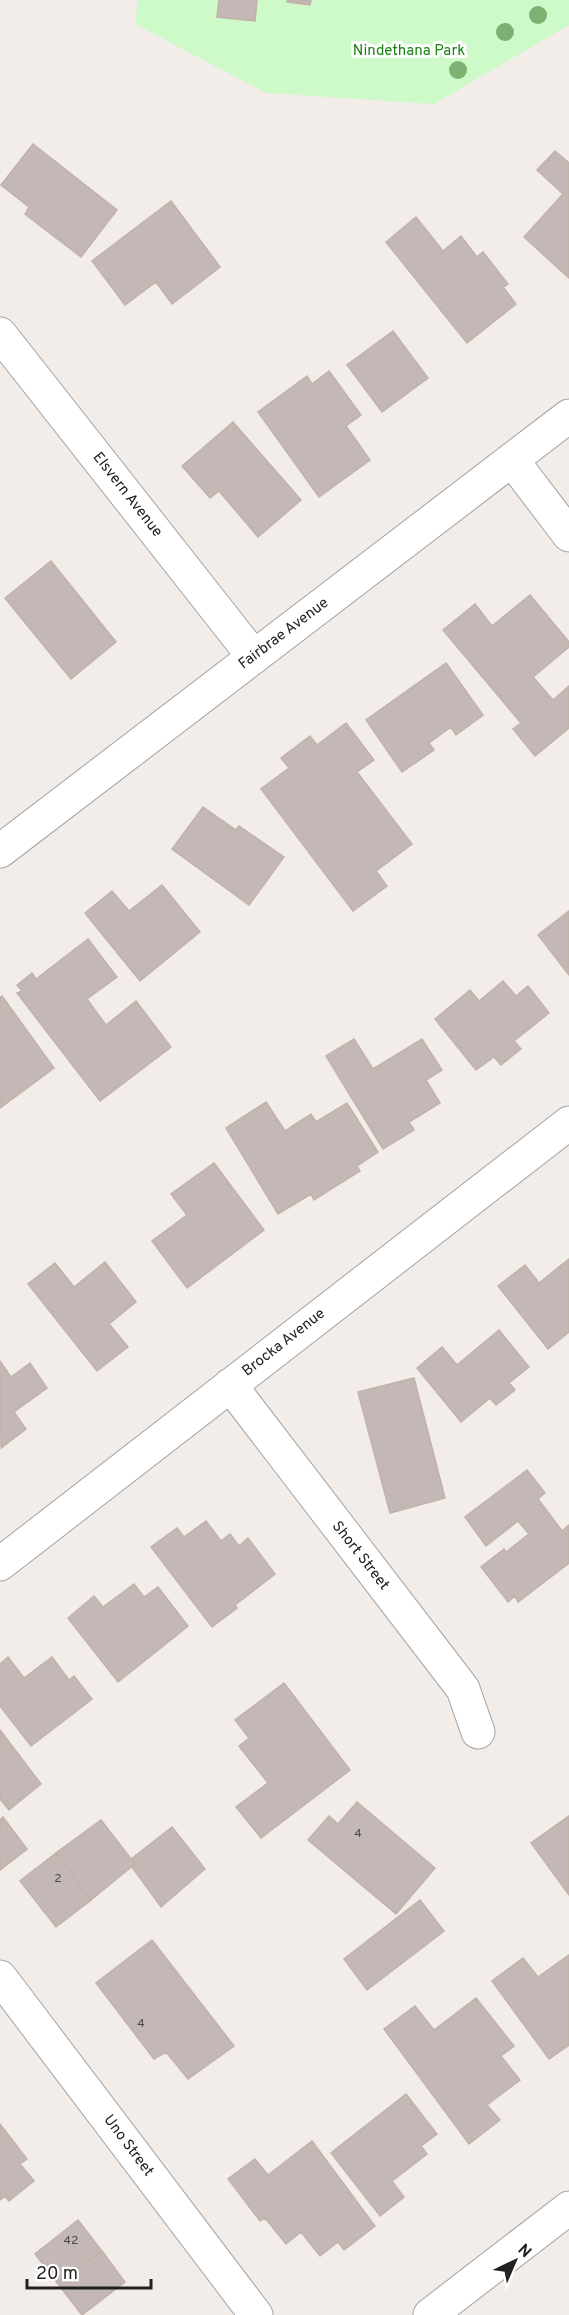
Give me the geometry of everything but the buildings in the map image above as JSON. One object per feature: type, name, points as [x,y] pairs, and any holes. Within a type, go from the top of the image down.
[{"type":"street","name":"Elsvern Avenue","points":[[0,334],[254,657]]},
{"type":"street","name":"Fairbrae Avenue","points":[[0,851],[569,416]]},
{"type":"street","points":[[512,460],[569,535]]},
{"type":"street","name":"Brocka Avenue","points":[[0,1564],[569,1123]]},
{"type":"street","name":"Short Street","points":[[230,1385],[463,1689],[478,1732]]},
{"type":"street","name":"Uno Street","points":[[0,1977],[256,2315]]},
{"type":"street","points":[[430,2315],[569,2208]]},
{"type":"green space","name":"Nindethana Park","points":[[138,0],[219,0],[217,17],[255,21],[257,0],[569,0],[569,25],[434,104],[266,93],[135,24]]}]
